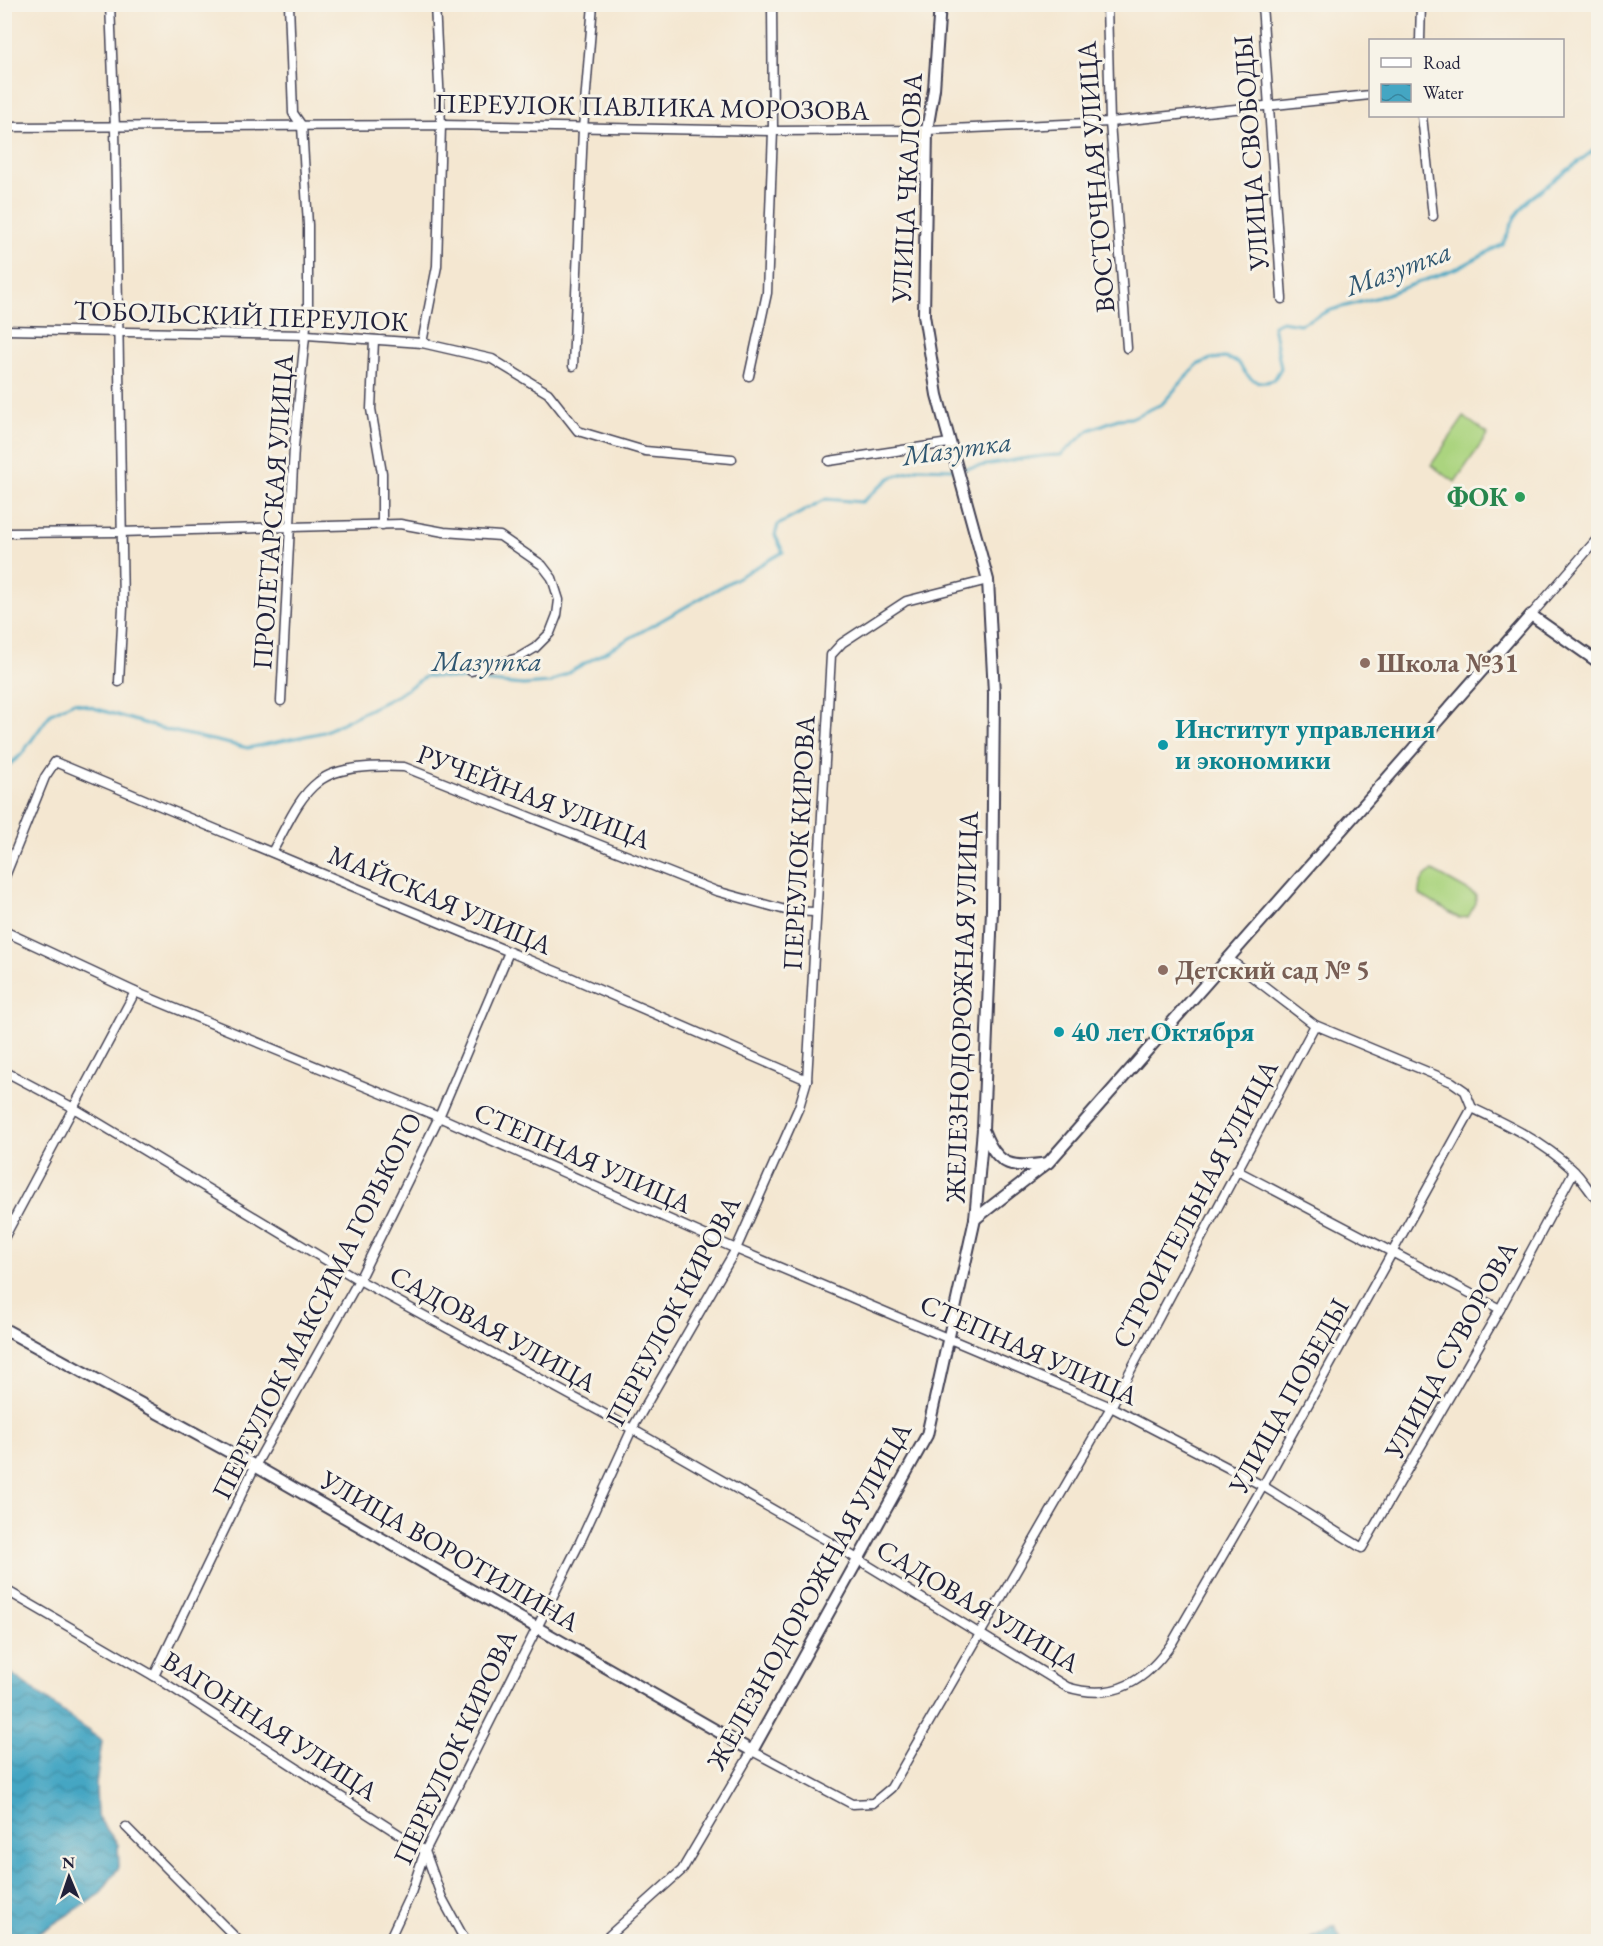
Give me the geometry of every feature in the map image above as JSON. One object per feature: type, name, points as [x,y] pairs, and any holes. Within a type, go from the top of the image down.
[{"type":"street","points":[[110,4],[116,128],[120,532],[123,607],[119,682]]},
{"type":"street","name":"ПРОЛЕТАРСКАЯ УЛИЦА","points":[[281,701],[294,447],[307,335],[308,225],[302,126],[293,113],[289,4]]},
{"type":"street","points":[[422,343],[437,266],[441,125],[435,4]]},
{"type":"street","points":[[573,366],[583,129],[593,4]]},
{"type":"street","points":[[749,376],[767,292],[773,131],[771,4]]},
{"type":"street","name":"УЛИЦА ЧКАЛОВА","points":[[940,4],[934,89],[927,130],[924,315],[937,395],[949,443]]},
{"type":"street","name":"ВОСТОЧНАЯ УЛИЦА","points":[[1107,4],[1110,122],[1127,348]]},
{"type":"street","name":"УЛИЦА СВОБОДЫ","points":[[1262,4],[1282,299]]},
{"type":"street","points":[[1420,39],[1421,4]]},
{"type":"street","name":"ПЕРЕУЛОК ПАВЛИКА МОРОЗОВА","points":[[4,128],[441,125],[773,131],[927,130],[1110,122],[1369,95]]},
{"type":"street","points":[[1422,117],[1433,216]]},
{"type":"street","name":"ТОБОЛЬСКИЙ ПЕРЕУЛОК","points":[[4,330],[307,335],[422,343],[492,359],[548,393],[578,431],[645,451],[732,459]]},
{"type":"street","points":[[374,340],[371,409],[382,474],[382,525]]},
{"type":"street","points":[[828,461],[949,443]]},
{"type":"street","name":"ЖЕЛЕЗНОДОРОЖНАЯ УЛИЦА","points":[[602,1941],[682,1870],[752,1751],[927,1435],[975,1218],[983,1129],[992,909],[994,693],[988,580],[949,443]]},
{"type":"street","points":[[4,533],[400,524],[444,532],[500,537],[542,565],[552,578],[559,600],[557,615],[550,633],[535,648],[518,658],[471,671]]},
{"type":"street","points":[[975,1218],[1048,1163],[1599,538]]},
{"type":"street","name":"ПЕРЕУЛОК КИРОВА","points":[[388,1941],[411,1893],[425,1851],[535,1627],[580,1542],[632,1429],[736,1249],[799,1107],[807,1080],[831,655],[842,643],[906,601],[988,580]]},
{"type":"street","points":[[1532,615],[1599,662]]},
{"type":"street","name":"МАЙСКАЯ УЛИЦА","points":[[4,879],[45,777],[55,762],[509,952],[807,1080]]},
{"type":"street","name":"РУЧЕЙНАЯ УЛИЦА","points":[[272,852],[296,809],[318,781],[345,771],[372,765],[404,767],[716,891],[789,911],[815,912]]},
{"type":"street","name":"СТЕПНАЯ УЛИЦА","points":[[4,931],[135,992],[439,1116],[736,1249],[1111,1407],[1263,1486],[1362,1548]]},
{"type":"street","name":"ПЕРЕУЛОК МАКСИМА ГОРЬКОГО","points":[[154,1676],[255,1466],[359,1280],[439,1116],[509,952]]},
{"type":"street","points":[[1229,959],[1315,1026],[1452,1082],[1465,1091],[1472,1108],[1532,1137],[1574,1171],[1599,1201]]},
{"type":"street","points":[[4,1238],[135,992]]},
{"type":"street","name":"СТРОИТЕЛЬНАЯ УЛИЦА","points":[[873,1803],[891,1788],[981,1636],[1111,1407],[1315,1026]]},
{"type":"street","name":"САДОВАЯ УЛИЦА","points":[[4,1071],[72,1107],[359,1280],[632,1429],[857,1559],[1067,1687],[1085,1692],[1122,1687]]},
{"type":"street","name":"УЛИЦА ПОБЕДЫ","points":[[1122,1687],[1143,1677],[1159,1663],[1263,1486],[1472,1108]]},
{"type":"street","points":[[983,1129],[996,1156],[1010,1165],[1048,1163]]},
{"type":"street","points":[[1236,1170],[1394,1251],[1500,1309]]},
{"type":"street","name":"УЛИЦА СУВОРОВА","points":[[1362,1548],[1500,1309],[1574,1171]]},
{"type":"street","name":"УЛИЦА ВОРОТИЛИНА","points":[[4,1329],[255,1466],[752,1751],[852,1804],[873,1803]]},
{"type":"street","name":"ВАГОННАЯ УЛИЦА","points":[[4,1589],[154,1676],[425,1851]]},
{"type":"street","points":[[126,1827],[240,1941]]},
{"type":"street","points":[[425,1851],[442,1898],[466,1941]]},
{"type":"green space","points":[[1464,417],[1488,434],[1455,482],[1431,465]]},
{"type":"green space","points":[[1433,871],[1476,895],[1476,903],[1468,917],[1459,918],[1420,895],[1422,880]]},
{"type":"water","points":[[4,1668],[102,1741],[96,1784],[97,1816],[118,1845],[119,1867],[99,1895],[36,1935],[5,1932]]},
{"type":"water","points":[[1333,1926],[1342,1941],[1307,1941]]},
{"type":"waterway","name":"Мазутка","points":[[960,469],[1061,455],[1089,430],[1118,419],[1131,418],[1162,404],[1197,365],[1211,359],[1225,358],[1238,362],[1248,376],[1257,381],[1274,380],[1281,368],[1273,325],[1282,321],[1300,324],[1331,310],[1379,297],[1460,267],[1503,244],[1515,217],[1529,199],[1598,147]]},
{"type":"waterway","name":"Мазутка","points":[[4,769],[21,755],[51,713],[74,702],[163,729],[248,748],[324,732],[398,695],[426,676],[523,685],[550,683],[783,552],[775,535],[778,525],[826,499],[862,502],[890,478],[920,468],[954,469]]},
{"type":"place","name":"ФОК","points":[[1520,497]]},
{"type":"place","name":"Школа №31","points":[[1365,663]]},
{"type":"place","name":"Институт управления и экономики","points":[[1163,745]]},
{"type":"place","name":"Детский сад № 5","points":[[1163,970]]},
{"type":"place","name":"40 лет Октября","points":[[1059,1032]]}]
